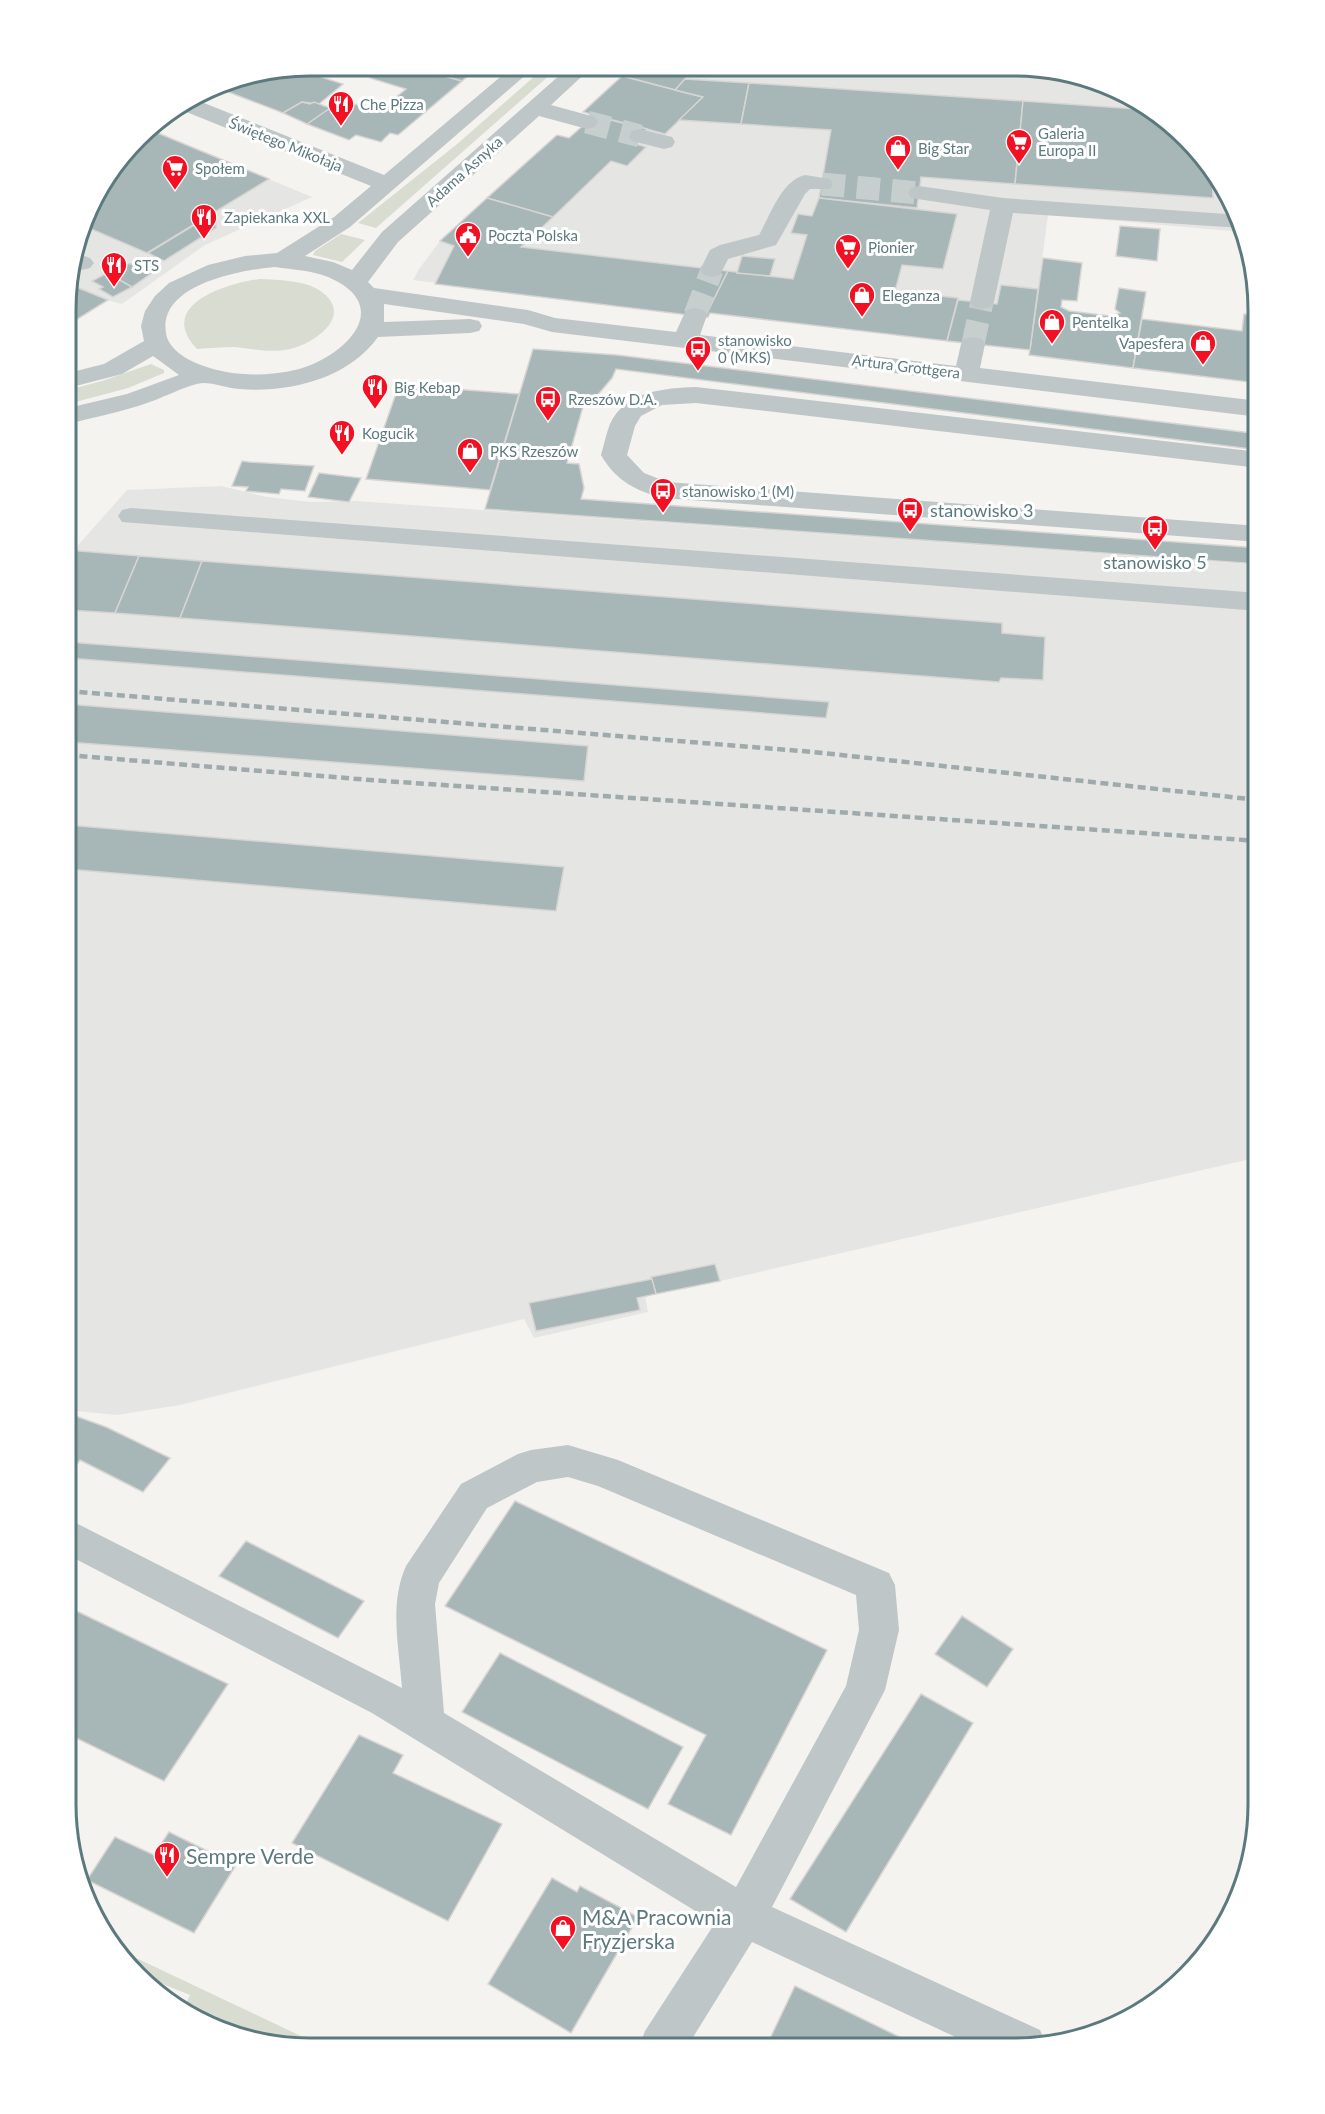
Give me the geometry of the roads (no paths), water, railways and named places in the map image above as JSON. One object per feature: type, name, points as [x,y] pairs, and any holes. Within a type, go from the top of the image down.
[{"type":"street","points":[[281,261],[342,222],[513,76]]},
{"type":"street","name":"Adama Asnyka","points":[[361,288],[390,237],[571,76]]},
{"type":"street","name":"Świętego Mikołaja","points":[[195,108],[386,184]]},
{"type":"street","points":[[536,108],[587,122]]},
{"type":"street","points":[[640,136],[664,142]]},
{"type":"street","points":[[712,270],[718,255],[768,240],[796,190],[805,182],[822,184]]},
{"type":"street","points":[[919,193],[1003,205],[1230,219]]},
{"type":"street","points":[[982,302],[1003,205]]},
{"type":"street","points":[[247,262],[302,262],[326,267],[361,288],[374,312],[370,330],[364,341],[350,354],[331,366],[309,374],[259,382],[233,381],[201,375],[171,361],[157,344],[152,333],[154,317],[162,302],[177,288],[197,276],[221,267],[247,262]]},
{"type":"street","name":"Artura Grottgera","points":[[361,288],[528,317],[552,325],[1248,408]]},
{"type":"street","points":[[685,341],[694,315]]},
{"type":"street","name":"Artura Grottgera","points":[[370,330],[454,325],[533,329],[552,325]]},
{"type":"street","points":[[76,379],[113,369],[157,344]]},
{"type":"street","points":[[967,373],[973,344]]},
{"type":"street","points":[[76,414],[136,399],[201,375]]},
{"type":"street","points":[[1248,459],[696,395],[663,396],[641,406],[626,418],[614,455],[622,469],[638,481],[664,490],[1248,533]]},
{"type":"street","points":[[130,516],[1248,601]]},
{"type":"street","points":[[425,1724],[415,1604],[420,1578],[474,1496],[531,1466],[568,1461],[605,1472],[875,1585],[879,1630],[865,1690],[744,1916],[668,2038]]},
{"type":"street","points":[[76,1540],[386,1700],[744,1916],[1007,2038]]},
{"type":"tunnel","points":[[587,122],[640,136]]},
{"type":"tunnel","points":[[822,184],[919,193]]},
{"type":"tunnel","points":[[695,315],[712,270]]},
{"type":"tunnel","points":[[973,344],[982,302]]},
{"type":"railway","points":[[76,692],[813,752],[1248,799]]},
{"type":"railway","points":[[76,756],[370,780],[1248,840]]},
{"type":"place","name":"Che Pizza","points":[[341,127]]},
{"type":"place","name":"Galeria Europa II","points":[[1019,165]]},
{"type":"place","name":"Big Star","points":[[898,171]]},
{"type":"place","name":"Społem","points":[[175,191]]},
{"type":"place","name":"Zapiekanka XXL","points":[[204,240]]},
{"type":"place","name":"Poczta Polska","points":[[468,258]]},
{"type":"place","name":"Pionier","points":[[848,270]]},
{"type":"place","name":"STS","points":[[114,288]]},
{"type":"place","name":"Eleganza","points":[[862,318]]},
{"type":"place","name":"Pentelka","points":[[1052,345]]},
{"type":"place","name":"Vapesfera","points":[[1203,366]]},
{"type":"place","name":"stanowisko 0 (MKS)","points":[[698,372]]},
{"type":"place","name":"Big Kebap","points":[[375,410]]},
{"type":"place","name":"Rzeszów D.A.","points":[[548,422]]},
{"type":"place","name":"Kogucik","points":[[342,456]]},
{"type":"place","name":"PKS Rzeszów","points":[[470,474]]},
{"type":"place","name":"stanowisko 1 (M)","points":[[663,514]]},
{"type":"place","name":"stanowisko 3","points":[[910,533]]},
{"type":"place","name":"stanowisko 5","points":[[1155,551]]},
{"type":"place","name":"Sempre Verde","points":[[167,1878]]},
{"type":"place","name":"M&A Pracownia Fryzjerska","points":[[563,1951]]}]
